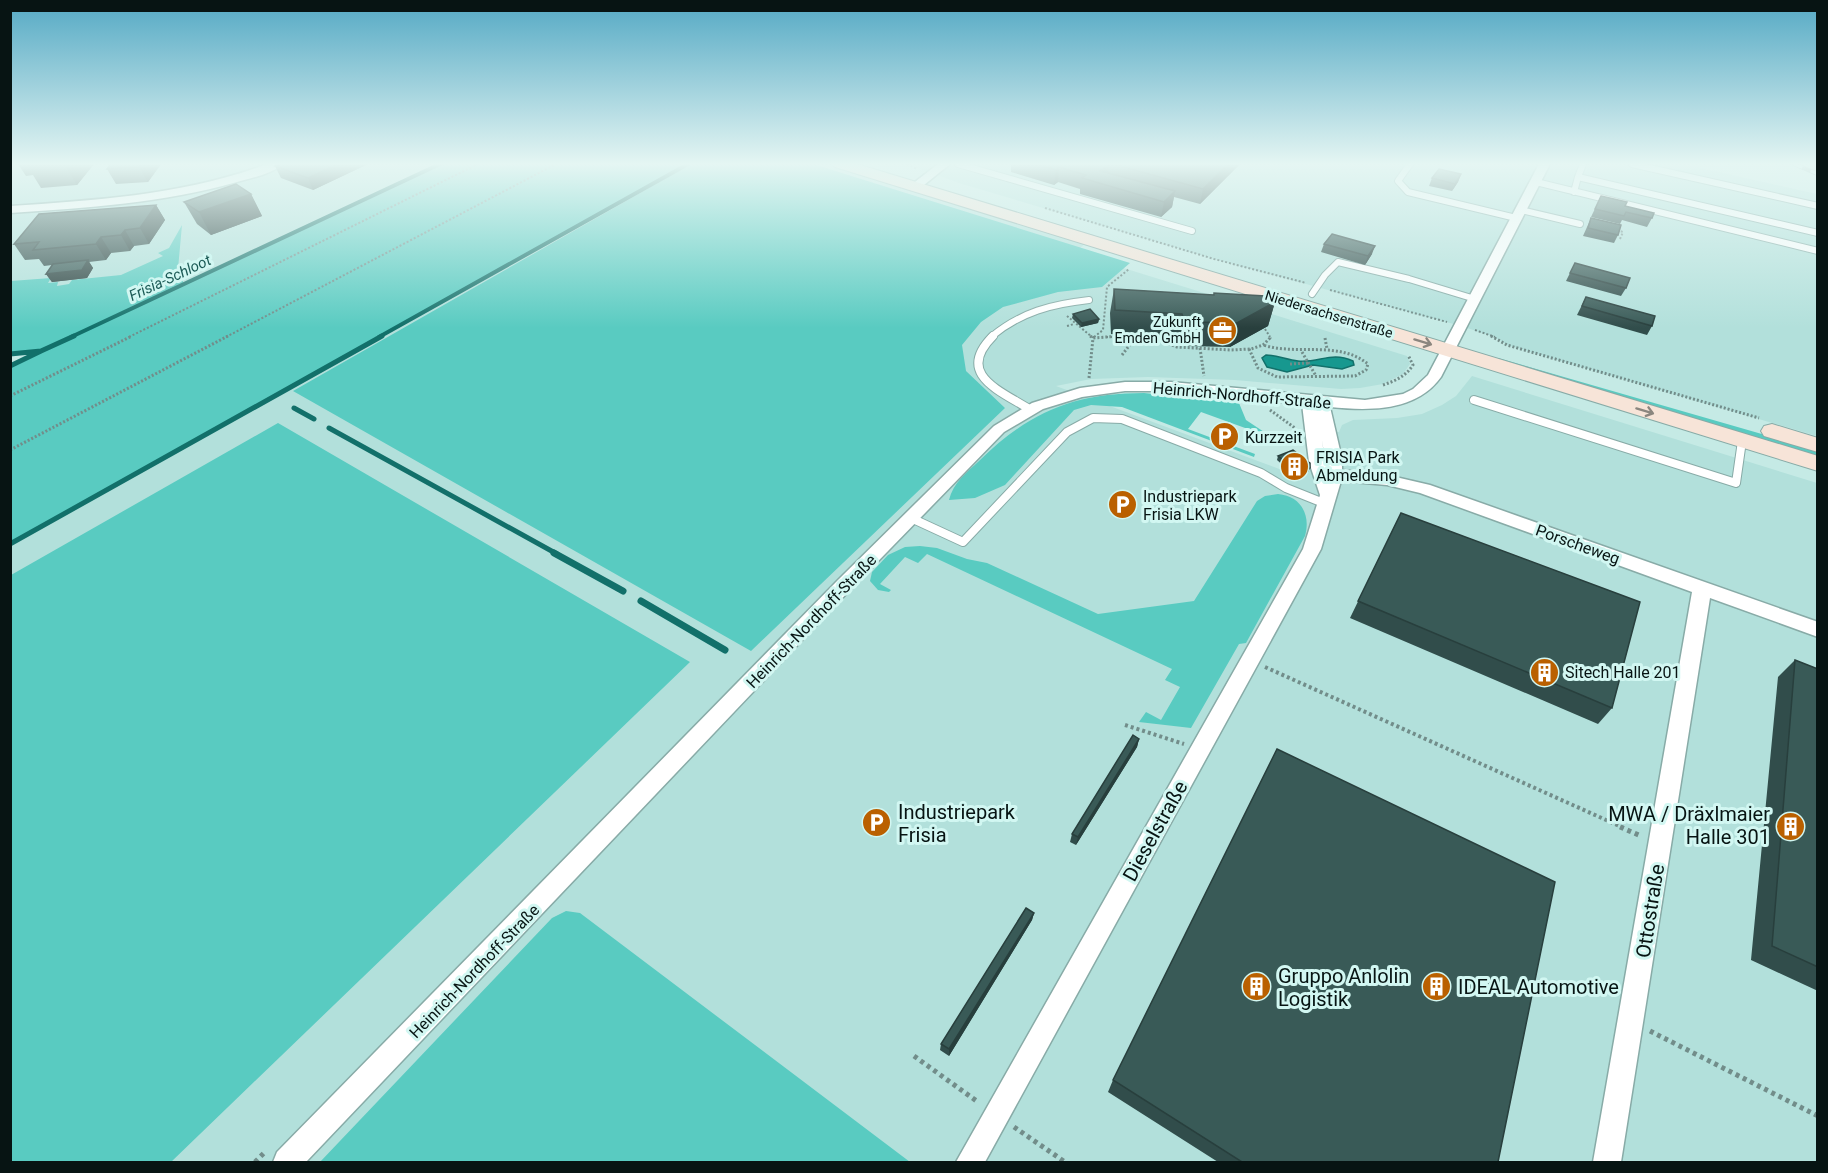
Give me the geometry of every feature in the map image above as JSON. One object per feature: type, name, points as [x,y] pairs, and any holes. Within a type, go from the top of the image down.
[{"type":"main road","name":"Niedersachsenstraße","points":[[1043,219],[1818,445]]},
{"type":"main road","name":"Niedersachsenstraße","points":[[1051,219],[1315,290],[1742,441],[1818,464]]},
{"type":"street","name":"Heinrich-Nordhoff-Straße","points":[[287,1162],[911,518],[990,437],[1011,419],[1067,394],[1124,387],[1169,387],[1315,402],[1380,404],[1410,396],[1431,381],[1517,219]]},
{"type":"street","points":[[1315,402],[1315,446],[1329,491]]},
{"type":"street","name":"Dieselstraße","points":[[970,1162],[1312,549],[1329,491],[1334,459],[1315,402]]},
{"type":"street","name":"Porscheweg","points":[[1329,491],[1387,480],[1424,489],[1818,630]]},
{"type":"street","name":"Ottostraße","points":[[1607,1162],[1702,589]]},
{"type":"lane","points":[[1149,219],[1192,231]]},
{"type":"lane","points":[[1545,219],[1580,225]]},
{"type":"lane","points":[[1686,219],[1818,250]]},
{"type":"lane","points":[[1757,219],[1818,233]]},
{"type":"lane","points":[[1315,290],[1338,262],[1475,299]]},
{"type":"lane","points":[[1029,409],[984,380],[976,366],[981,350],[999,330],[1023,316],[1056,304],[1089,300]]},
{"type":"lane","points":[[1474,400],[1736,483],[1742,441]]},
{"type":"lane","points":[[911,518],[963,542],[1067,432],[1086,420],[1102,417],[1122,419],[1206,451],[1261,473],[1297,492],[1329,491]]},
{"type":"path","points":[[10,396],[368,219]]},
{"type":"path","points":[[10,450],[451,219]]},
{"type":"path","points":[[1080,219],[1315,290],[1455,338],[1495,337],[1507,345],[1764,420]]},
{"type":"path","points":[[1612,230],[1623,232],[1620,239]]},
{"type":"path","points":[[1089,381],[1093,338],[1103,330],[1107,286],[1137,262]]},
{"type":"path","points":[[1107,298],[1115,299]]},
{"type":"path","points":[[1056,304],[1074,324],[1093,338],[1135,337],[1156,339],[1177,347],[1250,349],[1263,345],[1270,338],[1265,329]]},
{"type":"path","points":[[1067,326],[1074,324]]},
{"type":"path","points":[[1122,355],[1135,337]]},
{"type":"path","points":[[1326,338],[1327,349]]},
{"type":"path","points":[[1250,349],[1257,367],[1272,376],[1287,378],[1354,376],[1368,369],[1368,364],[1363,358],[1339,350],[1302,352],[1263,345]]},
{"type":"path","points":[[1195,380],[1205,380],[1200,348]]},
{"type":"path","points":[[1376,387],[1399,379],[1409,372],[1413,362],[1404,348]]},
{"type":"path","points":[[1302,352],[1316,376]]},
{"type":"path","points":[[1290,364],[1309,363]]},
{"type":"path","points":[[1080,383],[1099,380]]},
{"type":"path","points":[[1268,397],[1272,414],[1297,430],[1315,446]]},
{"type":"path","points":[[1251,660],[1661,845]]},
{"type":"path","points":[[1125,725],[1199,751]]},
{"type":"path","points":[[1632,1021],[1818,1116]]},
{"type":"path","points":[[914,1056],[1065,1162]]},
{"type":"path","points":[[255,1162],[271,1146]]},
{"type":"shaded area","points":[[11,219],[323,219],[41,351],[11,354]]},
{"type":"shaded area","points":[[323,219],[590,219],[11,544],[11,366],[39,352],[11,354],[11,281],[51,278],[48,283],[58,282],[57,286],[69,284],[72,280],[121,275],[163,256],[158,253],[169,248],[182,225],[178,269],[184,284]]},
{"type":"shaded area","name":"Industriepark Frisia","points":[[590,219],[1040,219],[1094,235],[1075,253],[1407,356],[1410,364],[1403,374],[1383,384],[1360,388],[1341,389],[1235,380],[1148,377],[1091,379],[1056,386],[1298,476],[1309,467],[1311,461],[1326,463],[1320,431],[1339,432],[1342,425],[1353,420],[1397,418],[1422,414],[1456,396],[1472,376],[1817,483],[1817,1162],[11,1162],[10,544]]},
{"type":"shaded area","points":[[595,219],[988,219],[1130,263],[1102,287],[1058,292],[1003,307],[981,322],[962,345],[966,371],[1005,408],[751,651],[293,391]]},
{"type":"shaded area","points":[[1079,219],[1817,219],[1817,436],[1507,345],[1495,337],[1461,326],[1214,259]]},
{"type":"shaded area","points":[[1266,355],[1298,361],[1338,357],[1353,361],[1354,365],[1342,369],[1313,365],[1287,372],[1267,367],[1262,358]]},
{"type":"shaded area","points":[[1498,358],[1817,450],[1817,459],[1497,361]]},
{"type":"shaded area","points":[[1144,393],[1239,403],[1246,420],[1273,438],[1201,412],[1188,429],[1255,454],[1254,457],[1122,407],[1091,405],[1074,410],[1005,485],[975,498],[949,500],[957,483],[970,469],[998,444],[1035,418],[1074,402],[1119,394]]},
{"type":"shaded area","points":[[278,423],[690,662],[171,1162],[11,1162],[11,575]]},
{"type":"shaded area","points":[[1278,494],[1293,498],[1302,508],[1307,521],[1305,536],[1246,643],[1239,644],[1191,728],[1139,722],[1146,712],[1161,720],[1180,687],[1165,680],[1172,669],[927,554],[918,563],[905,557],[880,584],[891,590],[889,592],[878,590],[870,581],[872,572],[888,555],[905,547],[920,546],[937,548],[967,559],[987,563],[1098,614],[1194,601],[1257,501],[1265,496]]},
{"type":"shaded area","points":[[566,911],[580,913],[910,1162],[320,1162],[552,918]]},
{"type":"building","points":[[35,219],[146,219],[140,228],[125,230],[121,235],[101,237],[96,244],[33,250],[39,242],[14,244]]},
{"type":"building","points":[[1591,219],[1621,225],[1618,235],[1588,228]]},
{"type":"building","points":[[1332,234],[1375,246],[1368,256],[1324,244]]},
{"type":"building","points":[[88,260],[82,270],[46,274],[53,264]]},
{"type":"building","points":[[1575,263],[1630,278],[1626,288],[1570,273]]},
{"type":"building","points":[[1114,289],[1266,296],[1275,302],[1237,323],[1192,322],[1182,314],[1115,310]]},
{"type":"building","points":[[1586,297],[1655,316],[1652,326],[1582,306]]},
{"type":"building","points":[[1090,309],[1099,319],[1082,323],[1073,314]]},
{"type":"building","name":"FRISIA Park Abmeldung","points":[[1293,450],[1310,463],[1310,468],[1300,471],[1291,470],[1287,466],[1290,465],[1278,456]]},
{"type":"building","name":"Sitech Halle 201","points":[[1401,513],[1640,602],[1612,708],[1358,601]]},
{"type":"building","name":"MWA / Dräxlmaier Halle 301","points":[[1795,660],[1818,669],[1818,967],[1772,946]]},
{"type":"building","points":[[1133,735],[1139,739],[1078,837],[1072,834]]},
{"type":"building","points":[[1277,749],[1555,882],[1498,1162],[1242,1162],[1113,1080]]},
{"type":"building","points":[[1026,908],[1034,913],[949,1049],[941,1044]]},
{"type":"waterway","name":"Frisia-Schloot","points":[[71,337],[323,219]]},
{"type":"waterway","points":[[379,337],[590,219]]},
{"type":"waterway","name":"Frisia-Schloot","points":[[41,351],[74,336]]},
{"type":"waterway","points":[[10,544],[382,336]]},
{"type":"waterway","name":"Frisia-Schloot","points":[[10,354],[41,351]]},
{"type":"waterway","name":"Frisia-Schloot","points":[[10,366],[41,351]]},
{"type":"waterway","points":[[294,408],[314,419]]},
{"type":"waterway","points":[[329,428],[557,554]]},
{"type":"waterway","points":[[554,553],[623,591]]},
{"type":"waterway","points":[[641,601],[725,650]]},
{"type":"place","name":"Zukunft Emden GmbH","points":[[1222,330]]},
{"type":"place","name":"Kurzzeit","points":[[1224,437]]},
{"type":"place","name":"FRISIA Park Abmeldung","points":[[1295,466]]},
{"type":"place","name":"Industriepark Frisia LKW","points":[[1122,505]]},
{"type":"place","name":"Sitech Halle 201","points":[[1544,672]]},
{"type":"place","name":"Industriepark Frisia","points":[[877,823]]},
{"type":"place","name":"MWA / Dräxlmaier Halle 301","points":[[1791,826]]},
{"type":"place","name":"Gruppo Anlolin Logistik","points":[[1257,987]]},
{"type":"place","name":"IDEAL Automotive","points":[[1437,987]]}]
